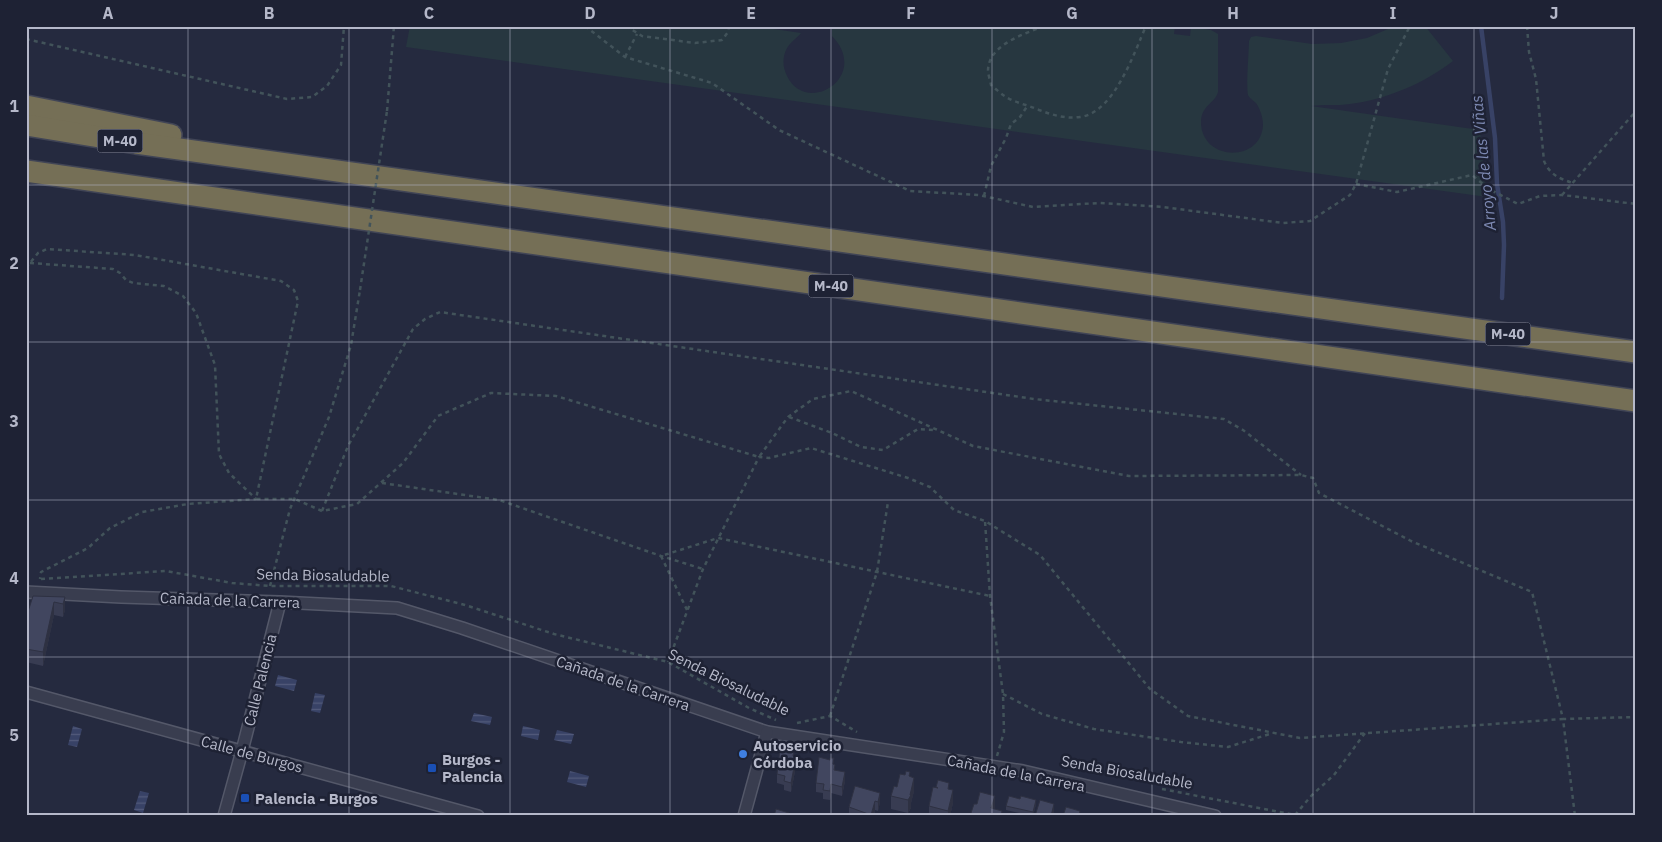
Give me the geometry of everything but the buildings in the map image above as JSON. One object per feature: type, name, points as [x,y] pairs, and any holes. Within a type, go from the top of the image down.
[{"type":"highway","points":[[26,106],[186,138],[214,153]]},
{"type":"highway","name":"M-40","points":[[26,124],[136,144],[214,153],[1636,352]]},
{"type":"highway","name":"M-40","points":[[26,171],[1636,400]]},
{"type":"street","name":"Cañada de la Carrera","points":[[26,592],[397,608],[462,628],[767,732],[1022,771],[1183,812],[1216,816]]},
{"type":"street","name":"Calle Palencia","points":[[224,816],[280,602]]},
{"type":"street","name":"Calle de Burgos","points":[[26,692],[478,816]]},
{"type":"street","points":[[744,816],[767,732]]},
{"type":"path","points":[[26,39],[288,99],[312,96],[327,86],[341,65],[344,26]]},
{"type":"path","points":[[280,602],[270,586],[290,509],[329,417],[351,345],[387,111],[394,26]]},
{"type":"path","points":[[585,26],[625,57],[712,83],[779,130],[910,191],[984,196],[1033,207],[1099,203],[1163,207],[1283,223],[1310,221],[1350,195],[1356,184],[1388,69],[1410,26]]},
{"type":"path","points":[[626,26],[642,36],[695,43],[722,40],[728,32],[729,26]]},
{"type":"path","points":[[1044,26],[1014,39],[1000,48],[991,58],[988,70],[991,85],[1007,97],[1058,117],[1082,117],[1096,110],[1107,101],[1124,76],[1146,26]]},
{"type":"path","points":[[1527,26],[1536,79],[1544,161],[1548,170],[1561,180],[1573,183]]},
{"type":"path","points":[[625,57],[637,33]]},
{"type":"path","points":[[984,196],[991,166],[1006,138],[1011,124],[1020,117],[1028,106]]},
{"type":"path","points":[[1562,195],[1636,111]]},
{"type":"path","points":[[1356,184],[1397,192],[1472,175],[1489,189],[1518,204],[1540,196],[1562,195],[1636,204]]},
{"type":"path","points":[[26,268],[38,253],[46,249],[135,255],[280,282],[294,290],[298,301],[256,499]]},
{"type":"path","points":[[30,263],[113,269],[126,280],[134,283],[164,286],[183,296],[196,313],[215,364],[219,454],[229,473],[256,499]]},
{"type":"path","points":[[322,511],[348,446],[413,329],[425,319],[440,312],[1034,398],[1224,419],[1243,430],[1301,475]]},
{"type":"path","points":[[668,662],[702,569],[759,457],[788,416],[813,399],[851,391],[973,446],[1129,476],[1301,475],[1313,478],[1319,493],[1411,541],[1532,592],[1563,719],[1574,816]]},
{"type":"path","points":[[40,579],[41,572],[88,548],[110,528],[142,512],[188,504],[256,499],[295,499],[322,511],[357,504],[403,463],[438,416],[491,393],[556,396],[759,457],[769,458],[811,448],[908,478],[930,488],[954,510],[985,521],[1040,555],[1150,689],[1188,716],[1300,738],[1563,719],[1636,716]]},
{"type":"path","points":[[788,416],[832,433],[861,447],[883,450],[918,429],[938,430]]},
{"type":"path","points":[[382,483],[499,500],[702,569]]},
{"type":"path","points":[[861,735],[830,716],[877,572],[888,502]]},
{"type":"path","points":[[985,521],[990,596],[1003,694],[1004,732],[996,760]]},
{"type":"path","points":[[661,556],[718,538],[990,596]]},
{"type":"path","points":[[661,556],[687,610]]},
{"type":"path","name":"Senda Biosaludable","points":[[33,580],[166,571],[232,584],[270,586],[392,586],[465,605],[554,634],[668,662],[749,708],[779,722]]},
{"type":"path","points":[[1003,694],[1042,714],[1094,729],[1181,742],[1228,747],[1274,733]]},
{"type":"path","name":"Senda Biosaludable","points":[[795,724],[830,716]]},
{"type":"path","points":[[1295,815],[1312,795],[1334,775],[1365,733]]},
{"type":"path","name":"Senda Biosaludable","points":[[1162,790],[1300,816]]},
{"type":"shaded area","points":[[410,26],[753,26],[801,33],[786,50],[784,67],[787,76],[796,88],[808,93],[820,92],[832,86],[840,77],[844,65],[842,51],[832,36],[832,26],[1175,26],[1174,34],[1190,36],[1191,27],[1211,30],[1218,34],[1218,92],[1202,116],[1203,134],[1210,144],[1220,150],[1231,153],[1242,151],[1252,146],[1260,138],[1263,125],[1259,108],[1250,98],[1247,91],[1249,41],[1251,37],[1256,36],[1312,44],[1341,43],[1367,38],[1395,26],[1425,26],[1453,61],[1429,77],[1391,94],[1364,102],[1345,105],[1311,106],[1480,130],[1487,197],[406,47]]},
{"type":"water","points":[[278,675],[297,680],[294,691],[275,686]]},
{"type":"water","points":[[315,693],[325,695],[320,713],[311,711]]},
{"type":"water","points":[[474,713],[492,717],[490,725],[471,721]]},
{"type":"water","points":[[73,726],[82,729],[77,747],[68,745]]},
{"type":"water","points":[[523,726],[540,730],[538,740],[521,736]]},
{"type":"water","points":[[557,730],[574,734],[571,744],[554,740]]},
{"type":"water","points":[[570,771],[589,776],[586,787],[567,782]]},
{"type":"water","points":[[140,791],[149,793],[143,813],[134,810]]},
{"type":"waterway","name":"Arroyo de las Viñas","points":[[1481,26],[1495,138],[1497,184],[1503,222],[1502,298]]},
{"type":"place","name":"Autoservicio Córdoba","points":[[743,754]]},
{"type":"place","name":"Burgos - Palencia","points":[[432,768]]},
{"type":"place","name":"Palencia - Burgos","points":[[245,798]]}]
